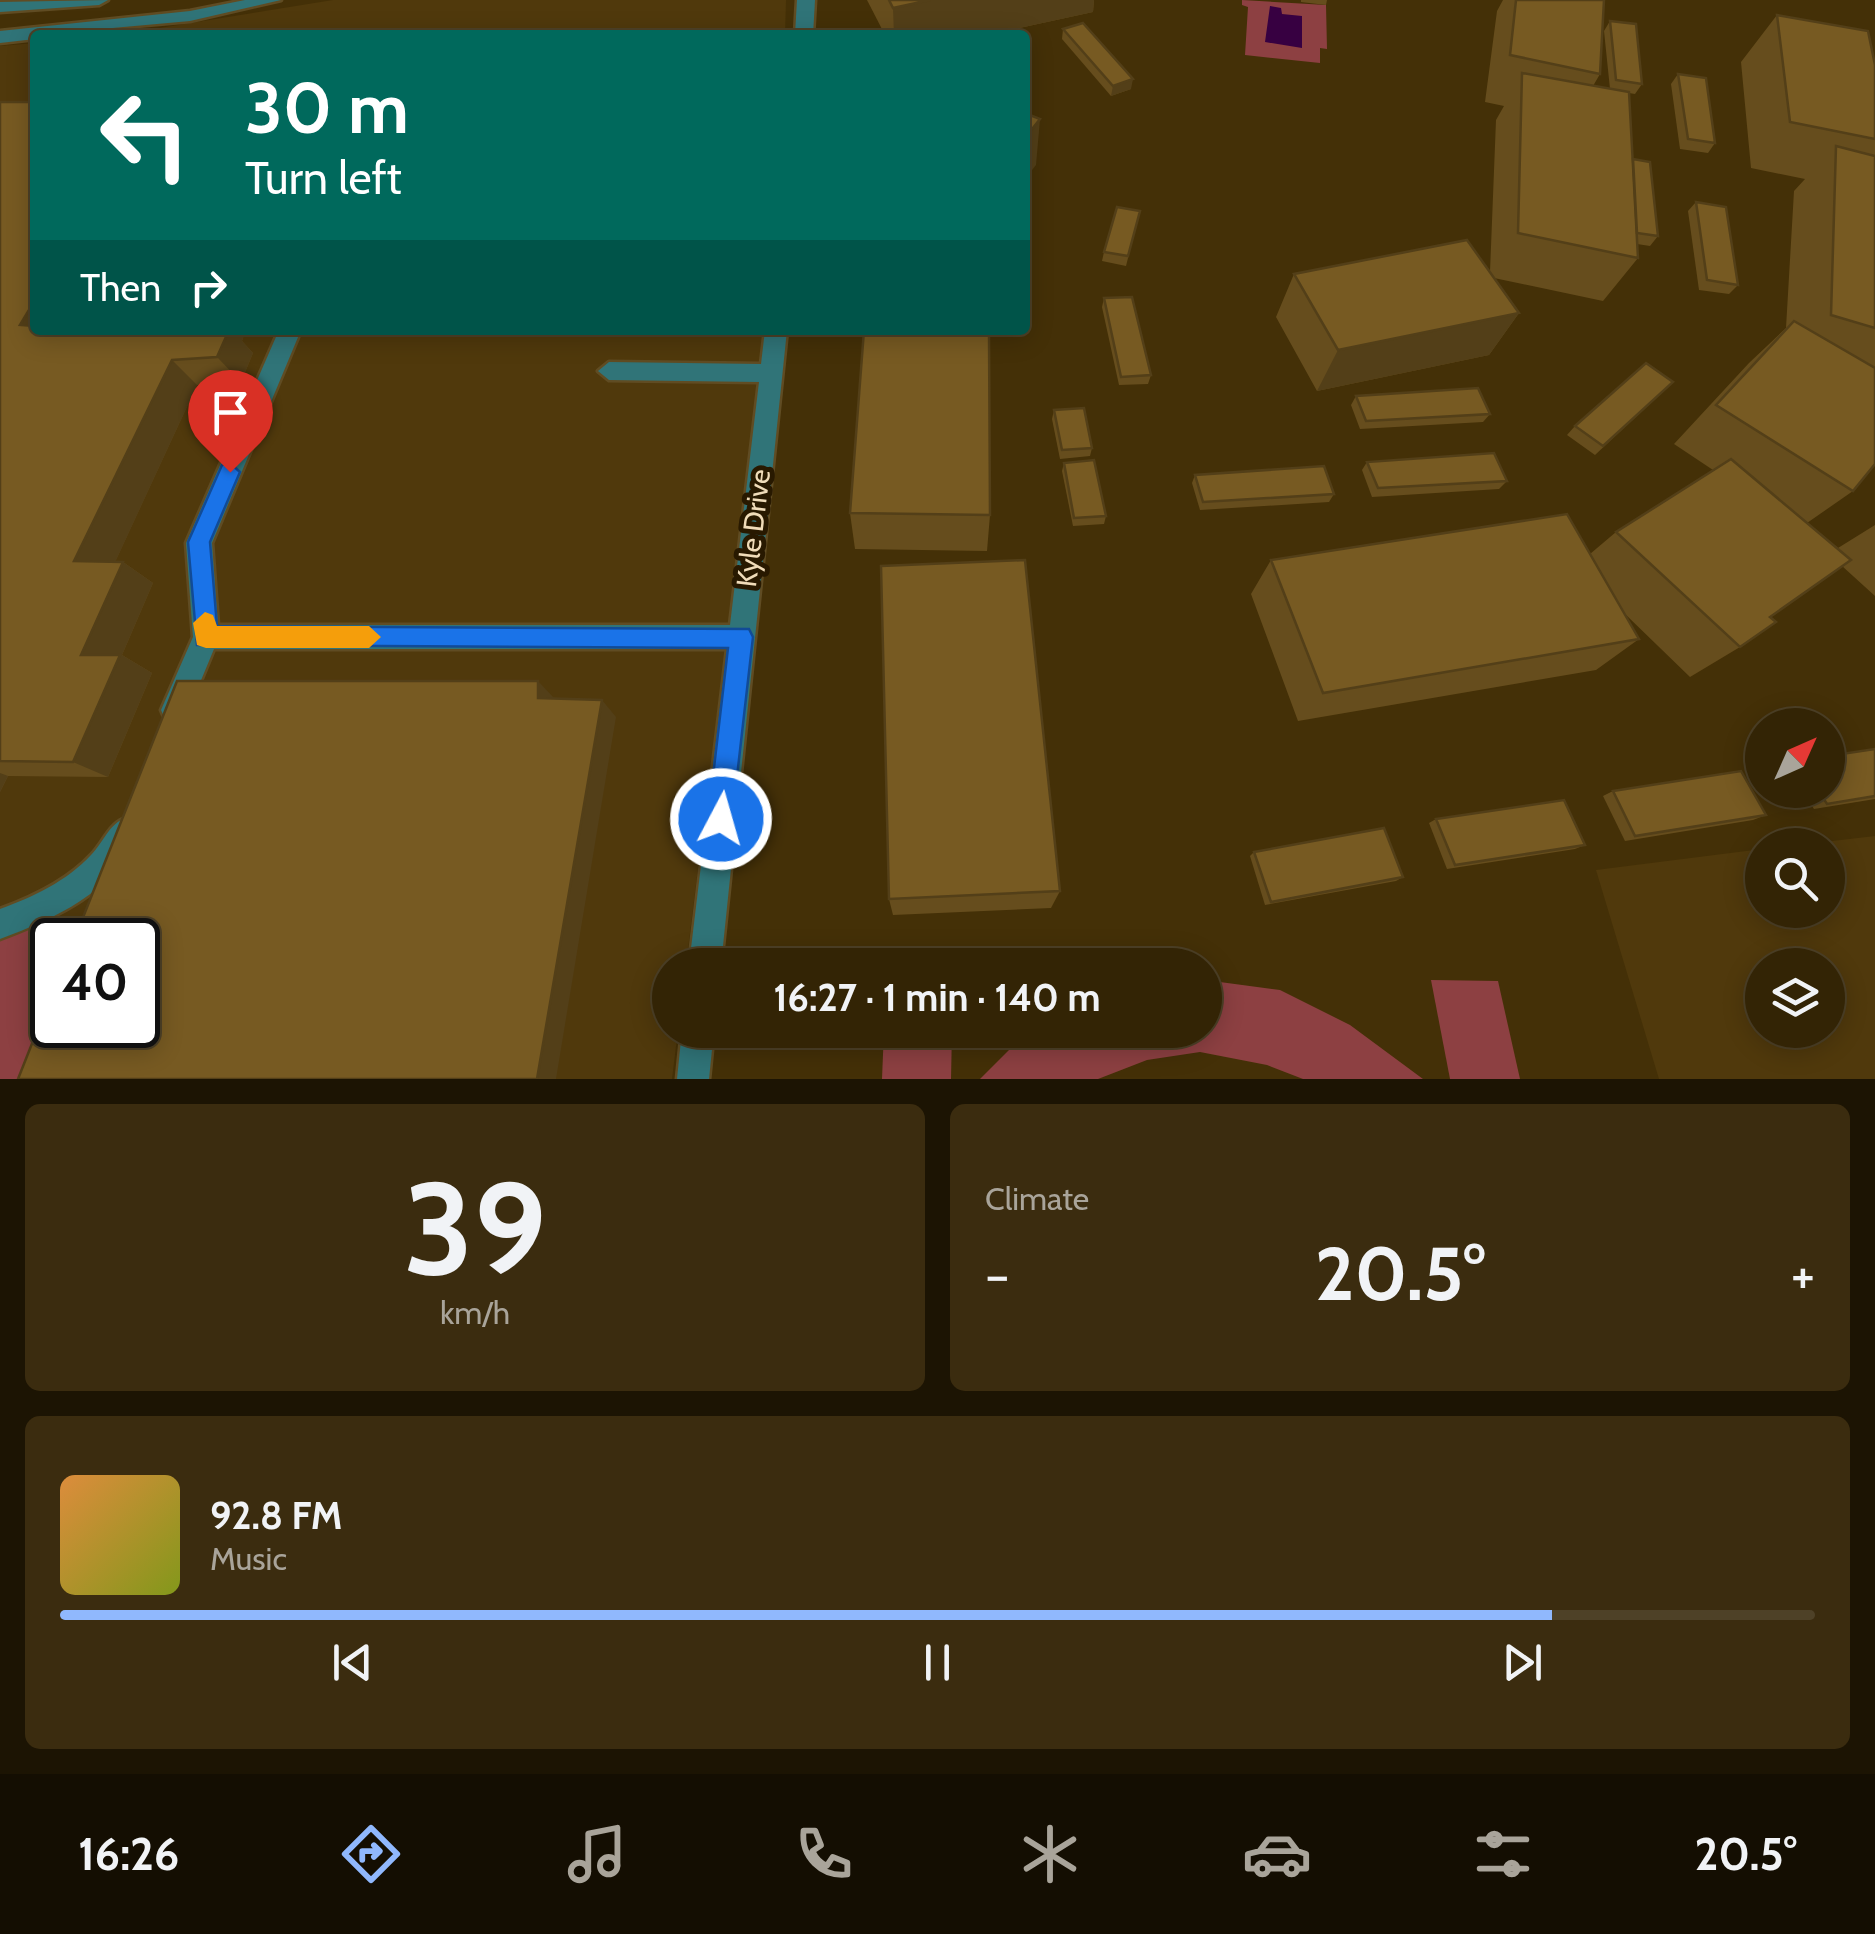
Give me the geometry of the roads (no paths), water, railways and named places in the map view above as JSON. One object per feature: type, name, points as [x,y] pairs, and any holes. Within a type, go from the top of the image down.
[{"type":"street","points":[[0,7],[100,0]]},
{"type":"street","points":[[63,30],[190,16],[272,0]]},
{"type":"street","points":[[804,30],[806,0]]},
{"type":"street","points":[[0,37],[30,34]]},
{"type":"street","points":[[161,744],[206,637],[199,542],[288,335]]},
{"type":"street","name":"Kyle Drive","points":[[707,948],[775,335]]},
{"type":"street","points":[[609,371],[771,373]]},
{"type":"street","points":[[206,637],[741,637]]},
{"type":"street","points":[[0,924],[51,906],[116,850],[131,815]]},
{"type":"street","points":[[693,1079],[696,1048]]}]
